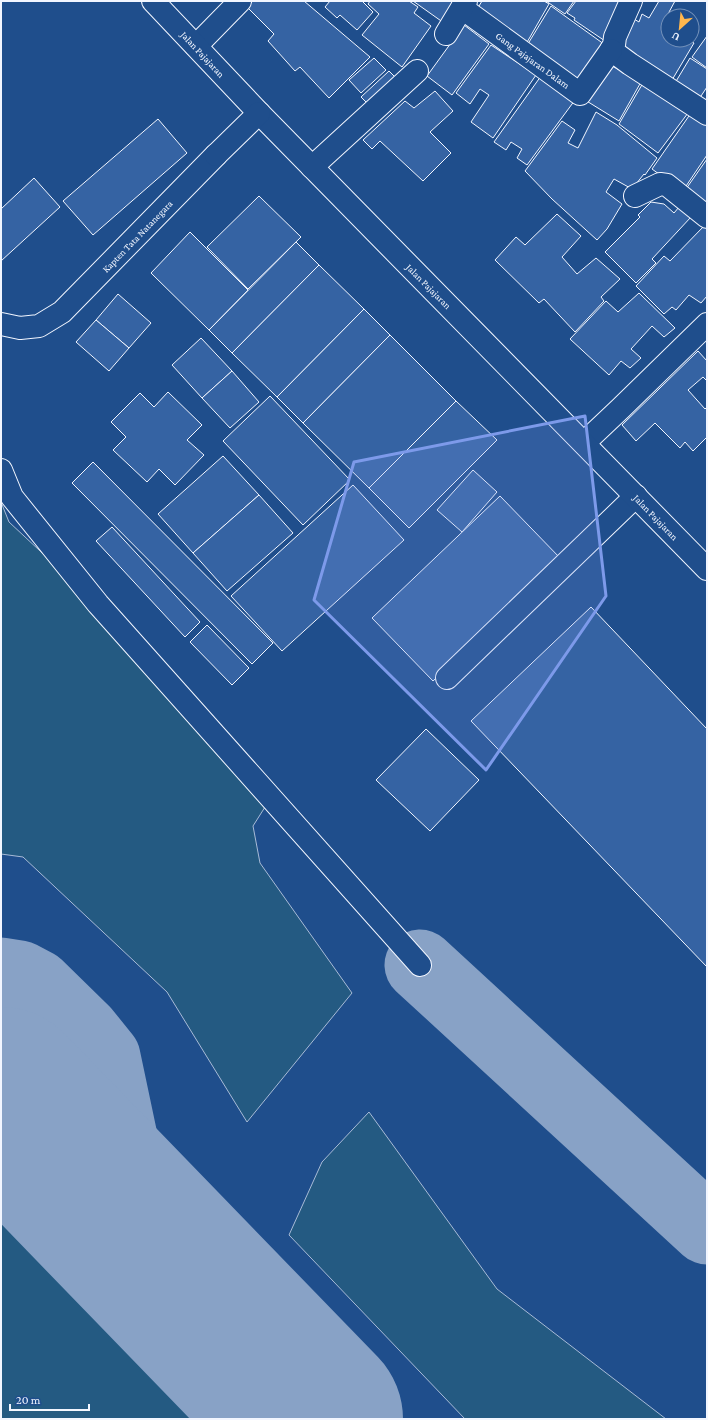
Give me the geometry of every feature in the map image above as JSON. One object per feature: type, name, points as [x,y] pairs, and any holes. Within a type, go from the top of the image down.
[{"type":"street","name":"Jalan Pajajaran","points":[[153,1],[259,113],[707,569]]},
{"type":"street","points":[[196,46],[240,1]]},
{"type":"street","name":"Gang Pajajaran Dalam","points":[[446,34],[464,5],[580,94],[614,45],[615,37],[631,1]]},
{"type":"street","points":[[611,50],[707,114]]},
{"type":"street","points":[[312,167],[417,71]]},
{"type":"street","name":"Kapten Tata Natanegara","points":[[1,324],[20,328],[39,326],[62,312],[259,113]]},
{"type":"street","points":[[635,196],[660,184],[667,185],[707,217]]},
{"type":"street","points":[[584,443],[707,324]]},
{"type":"street","points":[[1,470],[12,497],[98,604],[420,965]]},
{"type":"street","points":[[447,678],[636,496]]},
{"type":"highlighted area","points":[[585,416],[606,596],[486,770],[314,600],[354,462]]},
{"type":"shaded area","points":[[1,502],[9,522],[174,676],[245,752],[272,796],[253,826],[260,863],[352,993],[247,1122],[167,992],[23,857],[1,854]]},
{"type":"shaded area","points":[[369,1112],[497,1289],[666,1419],[465,1419],[289,1235],[322,1162]]},
{"type":"shaded area","points":[[1,1222],[7,1224],[193,1419],[1,1419]]},
{"type":"building","points":[[253,1],[304,1],[370,57],[329,98],[300,67],[295,71],[268,41],[274,34],[247,7]]},
{"type":"building","points":[[330,1],[362,1],[373,12],[357,30],[340,15],[337,18],[325,7]]},
{"type":"building","points":[[370,1],[409,1],[418,7],[414,13],[431,26],[402,67],[362,35],[379,14],[368,4]]},
{"type":"building","points":[[413,1],[460,1],[444,23]]},
{"type":"building","points":[[482,1],[544,1],[549,4],[526,44],[473,16]]},
{"type":"building","points":[[546,1],[574,1],[565,14]]},
{"type":"building","points":[[576,1],[623,1],[608,43],[574,20],[575,18],[567,13]]},
{"type":"building","points":[[659,1],[675,1],[671,8],[660,8],[660,48],[691,48],[672,80],[618,47],[634,19],[639,22],[642,14],[649,18]]},
{"type":"building","points":[[551,6],[608,47],[581,89],[526,47]]},
{"type":"building","points":[[464,25],[489,44],[452,95],[427,76]]},
{"type":"building","points":[[707,36],[707,68],[692,57],[700,48]]},
{"type":"building","points":[[491,45],[536,75],[493,138],[471,122],[489,95],[480,89],[470,104],[456,93]]},
{"type":"building","points":[[374,58],[386,70],[361,93],[349,80]]},
{"type":"building","points":[[690,58],[707,69],[707,87],[699,99],[675,83]]},
{"type":"building","points":[[605,62],[641,82],[619,121],[585,100]]},
{"type":"building","points":[[389,71],[400,82],[372,108],[361,97]]},
{"type":"building","points":[[541,76],[575,100],[527,165],[517,158],[522,149],[511,142],[506,150],[494,142]]},
{"type":"building","points":[[643,83],[688,113],[658,153],[619,124]]},
{"type":"building","points":[[435,91],[453,111],[430,132],[451,153],[423,181],[380,141],[372,149],[363,140],[405,101],[414,108]]},
{"type":"building","points":[[596,112],[617,125],[657,158],[645,175],[644,174],[632,189],[614,179],[606,192],[622,204],[607,229],[597,240],[552,199],[525,171],[562,121],[575,130],[568,143],[578,148]]},
{"type":"building","points":[[691,113],[707,124],[707,155],[680,195],[674,185],[652,169]]},
{"type":"building","points":[[158,119],[187,153],[93,235],[63,201]]},
{"type":"building","points":[[707,159],[707,216],[681,196]]},
{"type":"building","points":[[34,178],[60,207],[1,261],[1,209]]},
{"type":"building","points":[[259,196],[301,237],[248,289],[207,247]]},
{"type":"building","points":[[651,202],[664,204],[674,213],[679,207],[691,217],[652,259],[656,263],[636,283],[605,252],[640,217],[638,215]]},
{"type":"building","points":[[557,214],[581,236],[562,257],[577,274],[596,258],[620,279],[601,297],[604,301],[575,332],[544,299],[539,303],[495,260],[516,237],[525,245]]},
{"type":"building","points":[[704,226],[707,229],[707,296],[701,303],[689,295],[676,310],[672,307],[664,314],[636,286],[664,256],[670,261]]},
{"type":"building","points":[[190,232],[248,290],[209,330],[151,273]]},
{"type":"building","points":[[296,242],[319,265],[232,353],[209,330]]},
{"type":"building","points":[[319,265],[364,309],[277,397],[232,353]]},
{"type":"building","points":[[639,293],[675,328],[664,337],[652,326],[631,349],[641,358],[630,368],[621,361],[609,375],[570,339],[606,301],[618,312]]},
{"type":"building","points":[[118,294],[151,323],[129,348],[96,320]]},
{"type":"building","points":[[364,309],[390,335],[303,423],[277,397]]},
{"type":"building","points":[[96,320],[129,348],[109,371],[76,342]]},
{"type":"building","points":[[390,335],[456,401],[369,488],[303,423]]},
{"type":"building","points":[[201,338],[232,371],[202,398],[172,365]]},
{"type":"building","points":[[698,351],[707,361],[707,381],[703,377],[688,390],[705,409],[707,407],[707,437],[693,451],[685,442],[680,448],[655,423],[636,441],[622,425]]},
{"type":"building","points":[[232,371],[259,402],[230,428],[202,398]]},
{"type":"building","points":[[168,392],[202,425],[187,440],[204,455],[175,485],[159,469],[147,482],[113,450],[126,437],[111,422],[140,393],[154,407]]},
{"type":"building","points":[[270,396],[350,480],[303,525],[223,441]]},
{"type":"building","points":[[456,401],[497,440],[409,528],[369,488]]},
{"type":"building","points":[[223,456],[259,495],[193,553],[158,514]]},
{"type":"building","points":[[93,462],[273,643],[252,664],[72,483]]},
{"type":"building","points":[[473,470],[497,492],[462,532],[437,510]]},
{"type":"building","points":[[353,485],[404,540],[282,651],[231,596]]},
{"type":"building","points":[[259,495],[293,533],[227,591],[193,553]]},
{"type":"building","points":[[500,496],[561,559],[433,681],[372,618]]},
{"type":"building","points":[[112,527],[200,622],[185,637],[96,541]]},
{"type":"building","points":[[591,607],[707,729],[707,967],[471,721]]},
{"type":"building","points":[[207,625],[249,668],[232,685],[190,642]]},
{"type":"building","points":[[426,729],[479,780],[430,831],[376,780]]},
{"type":"taxiway","points":[[420,965],[707,1229]]},
{"type":"taxiway","points":[[1,973],[20,976],[37,985],[84,1031],[105,1057],[132,1185],[142,1241]]},
{"type":"taxiway","points":[[1,1150],[40,1160],[66,1174],[153,1254]]},
{"type":"runway","points":[[1,1096],[314,1419]]}]
